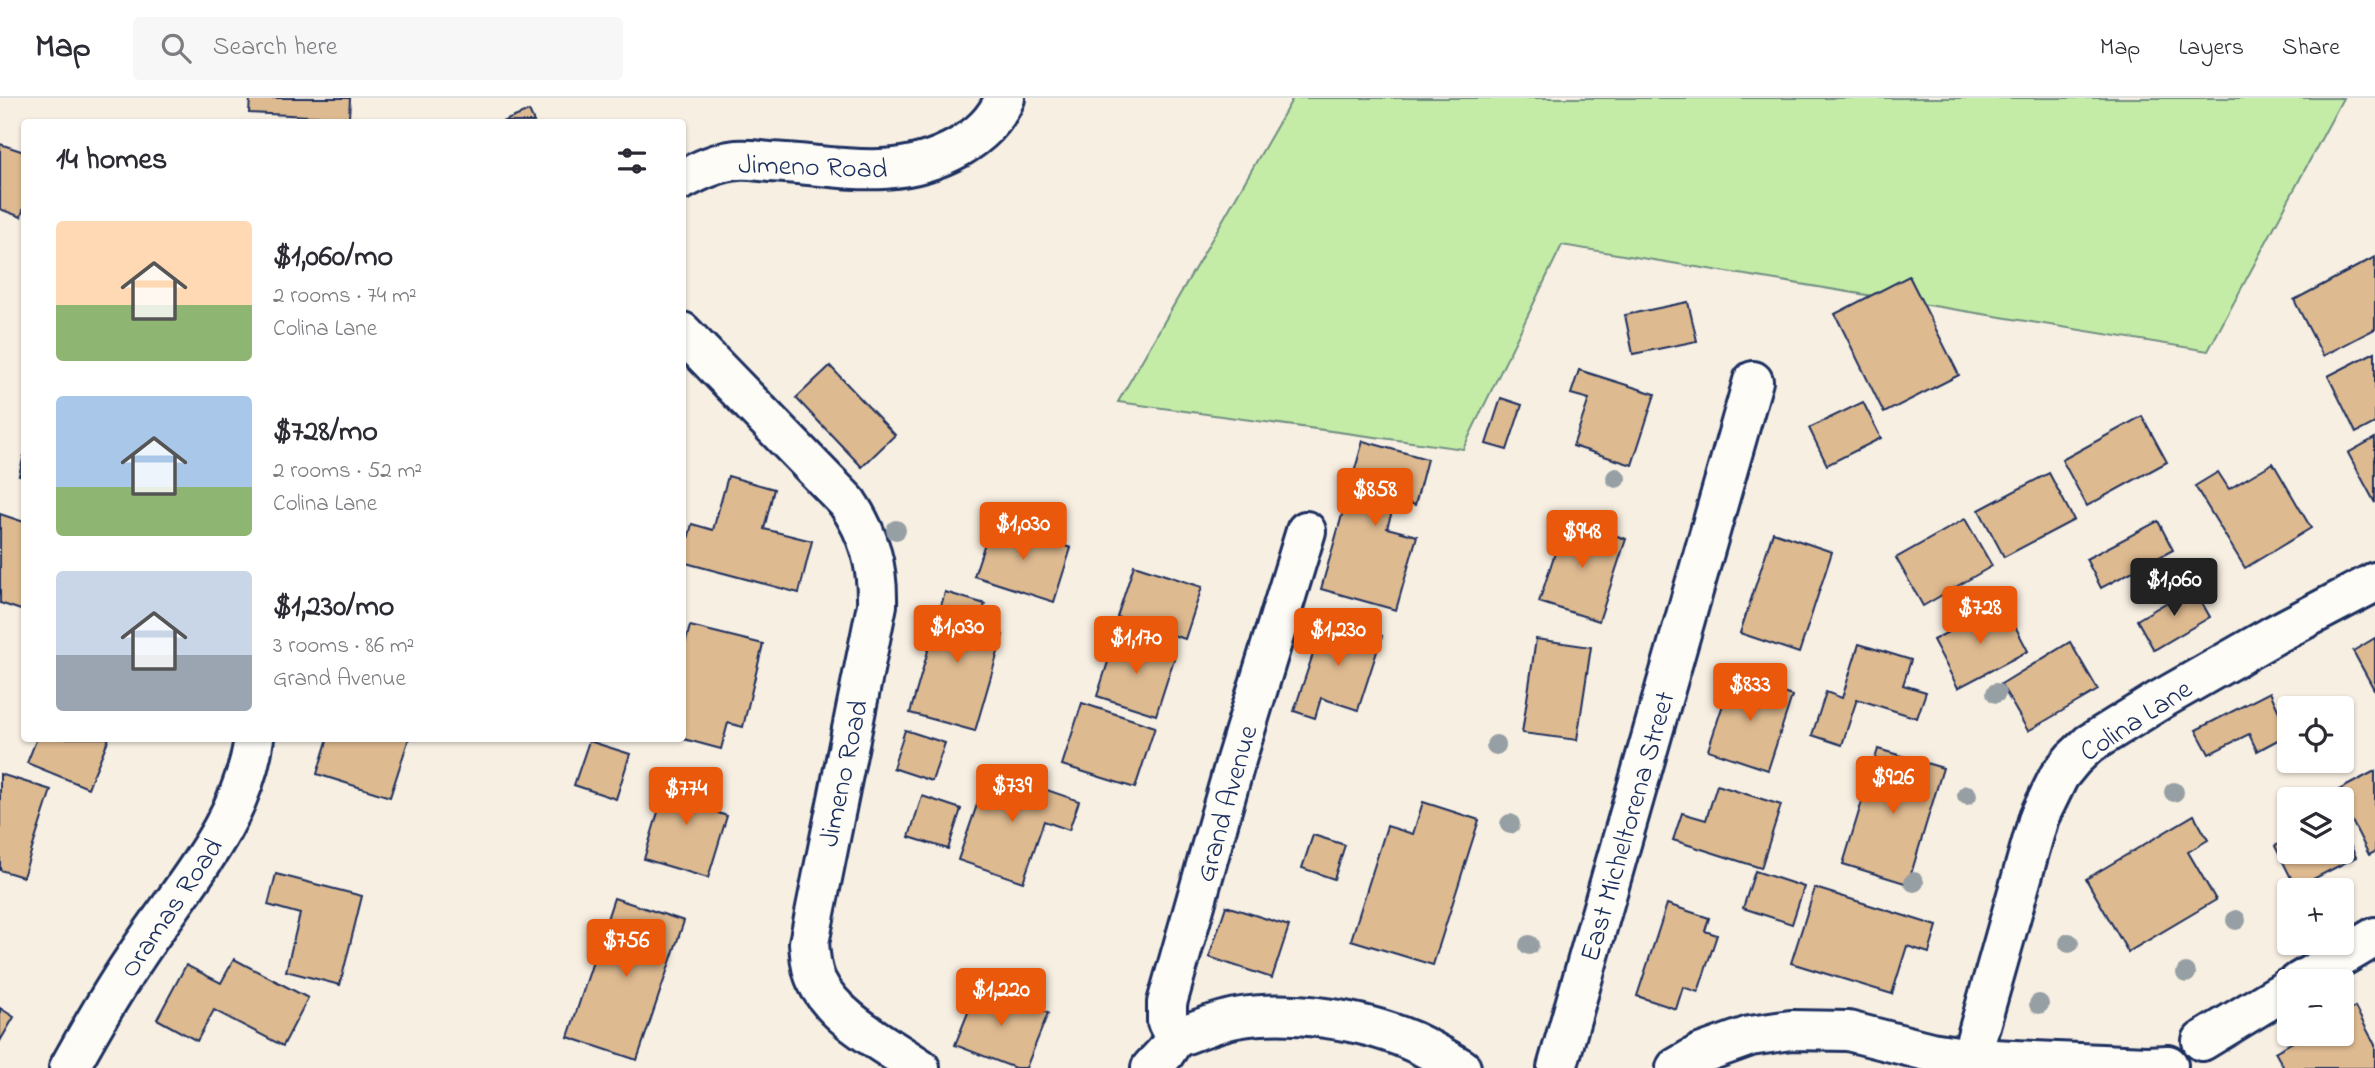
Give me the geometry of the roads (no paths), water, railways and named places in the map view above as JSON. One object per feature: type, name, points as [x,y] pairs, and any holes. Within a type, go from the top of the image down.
[{"type":"street","name":"Jimeno Road","points":[[686,178],[706,166],[737,160],[856,169],[892,170],[912,166],[949,153],[967,143],[991,122],[1005,98]]},
{"type":"street","name":"Jimeno Road","points":[[686,336],[847,502],[869,540],[875,561],[877,605],[811,923],[810,962],[825,997],[838,1012],[920,1068]]},
{"type":"street","name":"East Micheltorena Street","points":[[1557,1068],[1753,381]]},
{"type":"street","name":"Grand Avenue","points":[[1175,1038],[1167,1022],[1167,1003],[1236,760],[1306,531]]},
{"type":"street","name":"Colina Lane","points":[[1969,1063],[2039,817],[2059,776],[2073,759],[2089,744],[2160,700],[2274,635],[2375,582]]},
{"type":"street","name":"Oramas Road","points":[[69,1068],[92,1025],[135,957],[210,850],[242,790],[253,742]]},
{"type":"street","points":[[2322,969],[2375,937]]},
{"type":"street","points":[[1676,1068],[1700,1054],[1749,1035],[1791,1030],[1847,1031],[1969,1063],[2169,1066],[2167,1054],[2171,1044],[2179,1037],[2190,1035],[2204,1055],[2277,997]]},
{"type":"street","points":[[1151,1068],[1165,1054],[1175,1038],[1217,1022],[1272,1014],[1322,1017],[1373,1029],[1409,1040],[1461,1068]]}]
